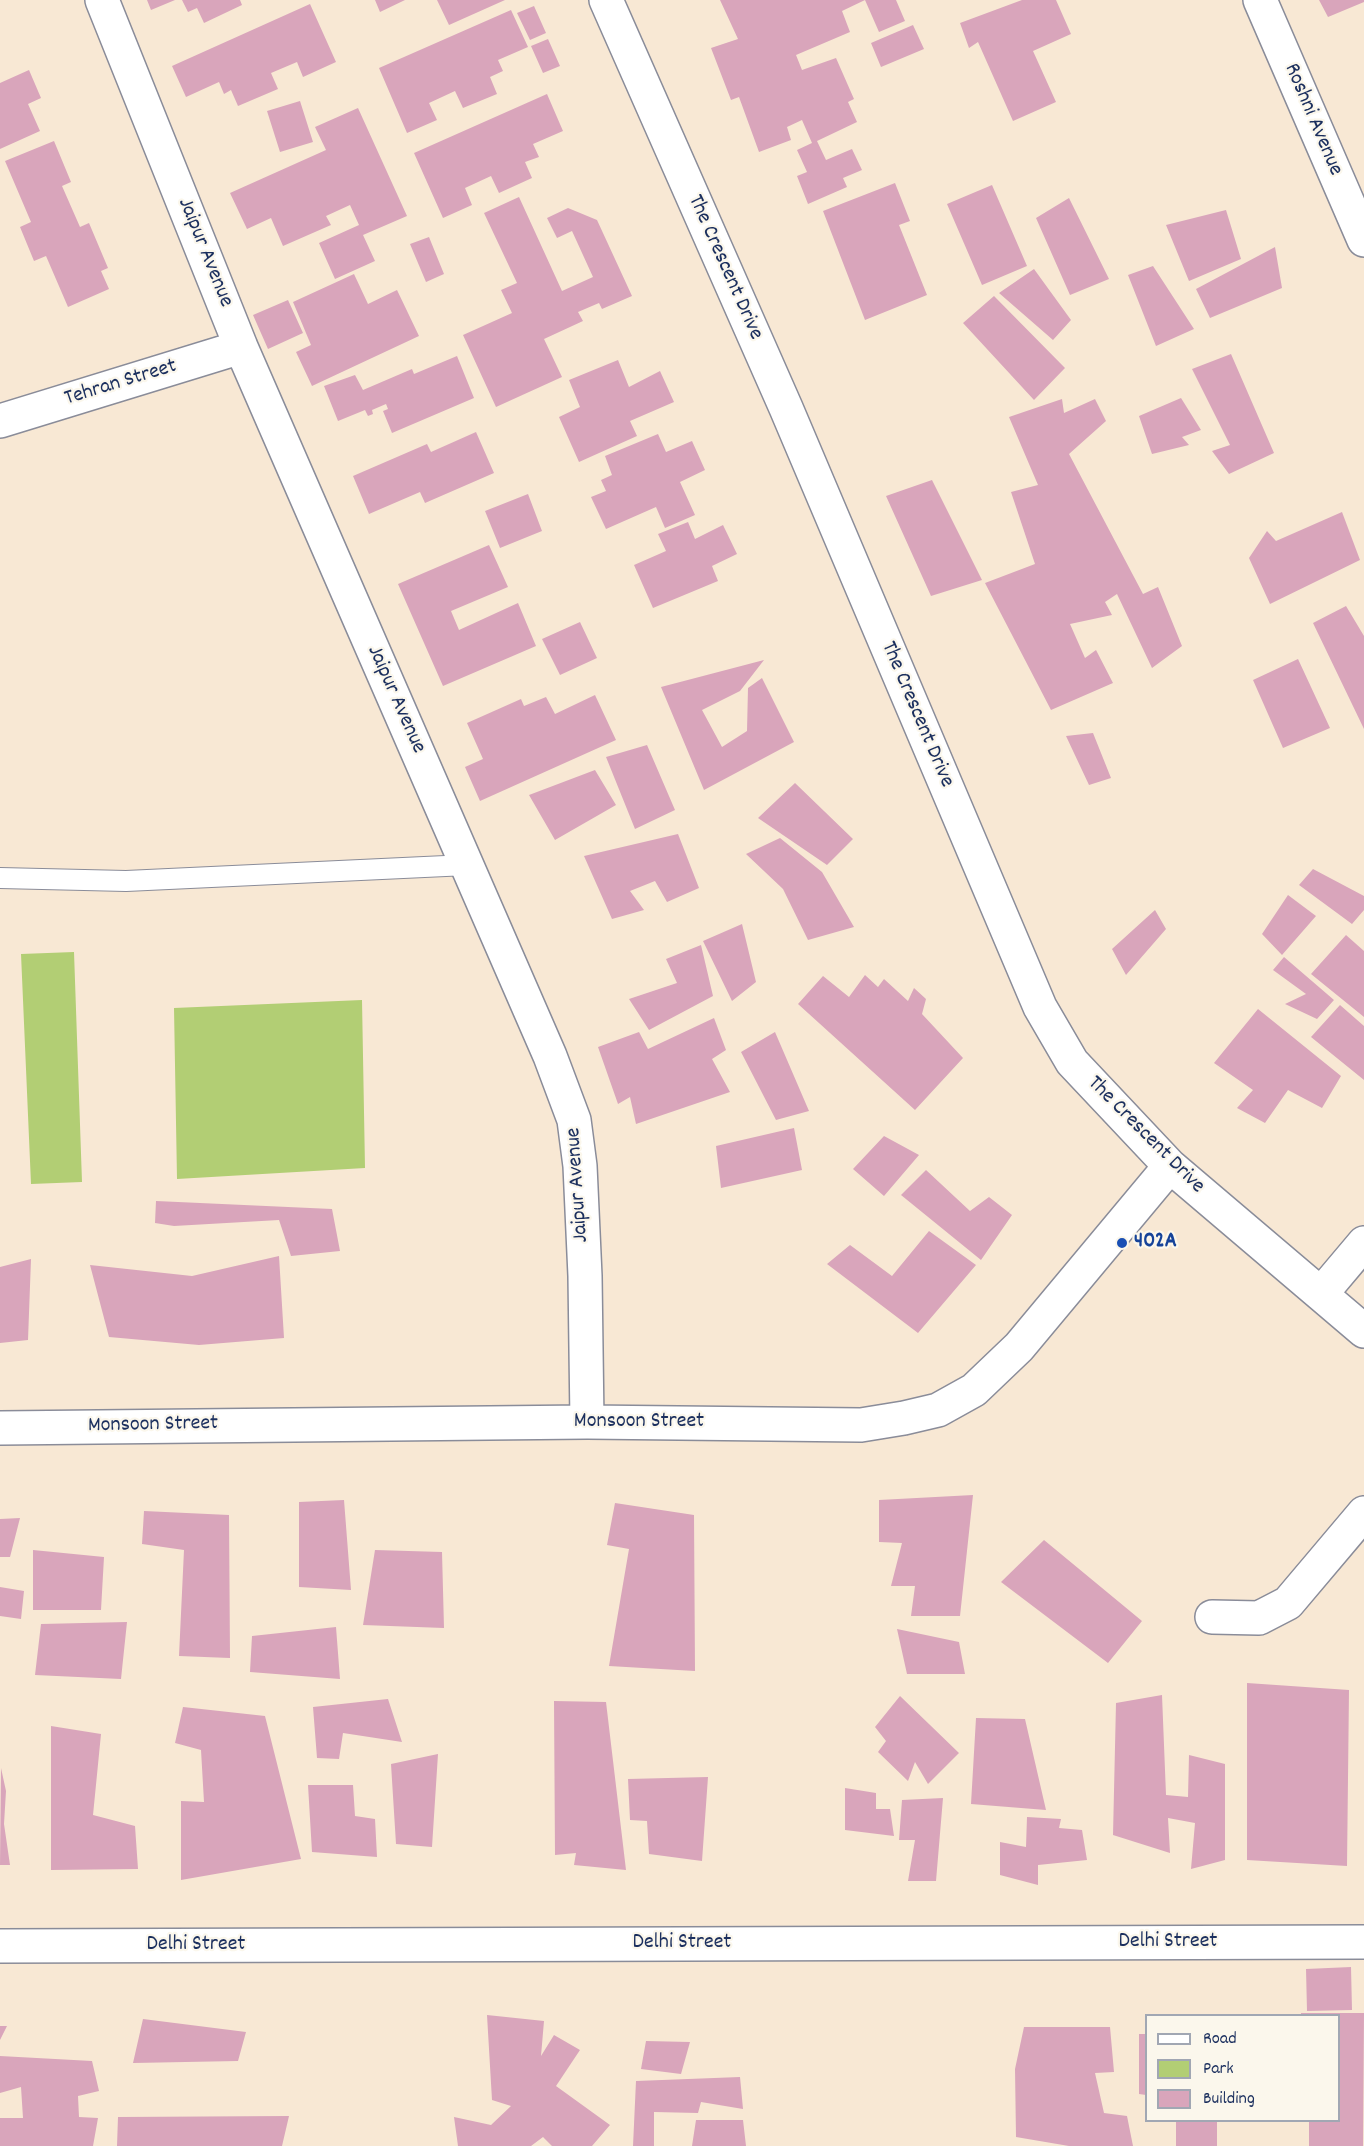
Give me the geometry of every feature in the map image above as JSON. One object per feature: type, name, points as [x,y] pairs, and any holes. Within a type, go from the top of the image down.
[{"type":"street","name":"Jaipur Avenue","points":[[102,0],[242,347],[550,1056],[574,1120],[580,1166],[585,1276],[587,1422]]},
{"type":"street","name":"The Crescent Drive","points":[[606,0],[786,408],[1040,1007],[1072,1062],[1170,1166],[1364,1330]]},
{"type":"street","name":"Roshni Avenue","points":[[1260,0],[1364,240]]},
{"type":"street","name":"Tehran Street","points":[[0,421],[242,347]]},
{"type":"street","name":"Monsoon Street","points":[[0,1428],[587,1422],[861,1425],[938,1410],[974,1390],[1019,1347],[1170,1166]]},
{"type":"street","points":[[1321,1294],[1364,1243]]},
{"type":"street","points":[[1212,1617],[1259,1618],[1288,1603],[1364,1513]]},
{"type":"street","name":"Delhi Street","points":[[0,1946],[1364,1942]]},
{"type":"lane","points":[[0,878],[126,881],[467,865]]},
{"type":"green space","points":[[74,952],[82,1182],[31,1184],[21,954]]},
{"type":"green space","points":[[362,1000],[365,1168],[177,1179],[174,1008]]},
{"type":"building","points":[[147,0],[175,0],[151,10]]},
{"type":"building","points":[[182,0],[240,0],[242,5],[204,23],[197,8],[188,12]]},
{"type":"building","points":[[375,0],[405,0],[380,12]]},
{"type":"building","points":[[437,0],[505,0],[449,25]]},
{"type":"building","points":[[720,0],[865,0],[842,11],[850,32],[796,55],[802,70],[836,58],[854,99],[848,102],[857,122],[817,141],[826,160],[852,149],[862,170],[843,178],[847,187],[808,204],[797,176],[807,172],[797,150],[812,143],[802,120],[787,127],[791,140],[759,152],[739,97],[731,100],[711,48],[738,39]]},
{"type":"building","points":[[865,0],[896,0],[905,21],[879,32]]},
{"type":"building","points":[[1022,0],[1056,0],[1071,34],[1033,51],[1056,102],[1013,121],[978,42],[969,48],[960,23]]},
{"type":"building","points":[[1319,0],[1364,0],[1364,2],[1328,17]]},
{"type":"building","points":[[310,4],[336,62],[303,77],[297,62],[271,73],[278,89],[238,106],[231,90],[224,94],[219,82],[186,97],[172,66]]},
{"type":"building","points":[[534,6],[546,33],[530,40],[517,13]]},
{"type":"building","points":[[511,10],[528,47],[498,60],[503,71],[490,77],[497,94],[463,108],[455,91],[429,103],[437,120],[407,133],[379,68]]},
{"type":"building","points":[[913,25],[924,49],[881,67],[871,43]]},
{"type":"building","points":[[548,39],[560,66],[543,73],[531,46]]},
{"type":"building","points":[[29,70],[41,98],[28,104],[40,131],[0,149],[0,83]]},
{"type":"building","points":[[547,94],[563,131],[533,144],[539,157],[525,162],[532,178],[499,193],[491,176],[465,188],[472,205],[443,218],[414,153]]},
{"type":"building","points":[[300,101],[313,142],[280,152],[267,111]]},
{"type":"building","points":[[358,108],[407,216],[363,235],[375,261],[335,279],[319,243],[359,225],[350,205],[326,216],[331,225],[283,246],[271,218],[247,229],[230,193],[326,150],[315,127]]},
{"type":"building","points":[[54,141],[71,182],[62,186],[80,227],[89,223],[108,268],[101,271],[109,289],[68,307],[46,256],[34,261],[20,227],[31,222],[5,161]]},
{"type":"building","points":[[895,183],[910,221],[899,225],[927,295],[865,320],[823,211]]},
{"type":"building","points":[[992,185],[1027,266],[982,285],[947,204]]},
{"type":"building","points":[[519,197],[562,291],[593,277],[572,231],[557,238],[547,218],[568,208],[597,220],[632,296],[602,309],[599,303],[578,312],[583,321],[544,339],[562,377],[496,407],[463,335],[512,313],[501,290],[517,283],[484,213]]},
{"type":"building","points":[[1069,198],[1109,279],[1070,295],[1036,218]]},
{"type":"building","points":[[1226,210],[1241,259],[1189,281],[1166,225]]},
{"type":"building","points":[[429,237],[444,274],[426,282],[410,244]]},
{"type":"building","points":[[1275,247],[1282,288],[1210,318],[1196,289]]},
{"type":"building","points":[[1153,266],[1194,329],[1156,346],[1128,275]]},
{"type":"building","points":[[1034,269],[1071,320],[1053,340],[999,293]]},
{"type":"building","points":[[354,274],[368,304],[397,290],[419,336],[312,386],[296,352],[311,345],[293,302]]},
{"type":"building","points":[[994,296],[1065,368],[1034,400],[963,323]]},
{"type":"building","points":[[288,300],[303,333],[268,349],[253,315]]},
{"type":"building","points":[[1231,354],[1274,453],[1229,474],[1212,451],[1230,445],[1192,369]]},
{"type":"building","points":[[457,356],[474,398],[392,433],[383,411],[388,409],[386,404],[372,410],[373,414],[368,416],[365,410],[338,421],[324,386],[355,375],[363,390],[412,369],[414,374]]},
{"type":"building","points":[[618,360],[629,387],[660,371],[674,402],[630,421],[637,436],[579,462],[559,417],[580,407],[569,380]]},
{"type":"building","points":[[1181,398],[1201,430],[1182,437],[1189,445],[1152,454],[1139,416]]},
{"type":"building","points":[[1062,399],[1064,413],[1095,399],[1106,421],[1069,454],[1143,594],[1158,587],[1182,646],[1152,668],[1117,594],[1105,602],[1112,615],[1070,624],[1085,658],[1096,650],[1113,683],[1051,710],[985,583],[1035,564],[1011,492],[1038,485],[1009,417]]},
{"type":"building","points":[[476,432],[494,473],[425,503],[420,492],[369,514],[353,476],[427,444],[431,452]]},
{"type":"building","points":[[658,434],[666,452],[692,441],[705,470],[680,482],[695,515],[665,528],[656,507],[606,529],[591,497],[606,491],[601,480],[612,475],[605,456]]},
{"type":"building","points":[[932,480],[982,580],[931,596],[886,496]]},
{"type":"building","points":[[528,494],[542,531],[500,548],[485,511]]},
{"type":"building","points":[[1342,512],[1360,560],[1270,604],[1249,558],[1267,531],[1276,541]]},
{"type":"building","points":[[688,522],[695,539],[723,525],[737,554],[712,566],[718,581],[653,608],[634,565],[666,551],[658,534]]},
{"type":"building","points":[[489,545],[508,587],[451,611],[459,630],[518,603],[536,646],[443,686],[398,584]]},
{"type":"building","points":[[1346,606],[1364,636],[1364,729],[1313,623]]},
{"type":"building","points":[[580,622],[597,658],[560,675],[542,639]]},
{"type":"building","points":[[1298,659],[1330,728],[1283,748],[1253,680]]},
{"type":"building","points":[[764,660],[740,691],[702,710],[722,747],[747,731],[748,688],[762,678],[794,742],[704,790],[661,687]]},
{"type":"building","points":[[595,695],[616,740],[480,801],[465,767],[483,759],[467,723],[521,699],[524,706],[546,697],[555,714]]},
{"type":"building","points":[[1093,733],[1111,778],[1089,785],[1066,736]]},
{"type":"building","points":[[647,745],[675,810],[635,829],[606,757]]},
{"type":"building","points":[[595,770],[616,805],[555,840],[529,795]]},
{"type":"building","points":[[795,783],[853,839],[827,865],[758,818]]},
{"type":"building","points":[[678,834],[699,888],[667,902],[655,881],[630,891],[644,910],[612,919],[584,856]]},
{"type":"building","points":[[780,838],[822,872],[854,927],[808,940],[783,889],[746,854]]},
{"type":"building","points":[[1313,869],[1364,896],[1364,910],[1352,924],[1299,885]]},
{"type":"building","points":[[1288,895],[1316,916],[1282,955],[1262,934]]},
{"type":"building","points":[[1155,910],[1166,929],[1126,975],[1112,949]]},
{"type":"building","points":[[742,924],[756,982],[732,1001],[703,941]]},
{"type":"building","points":[[1346,935],[1364,951],[1364,1017],[1311,974]]},
{"type":"building","points":[[701,945],[713,996],[649,1030],[629,999],[677,983],[666,959]]},
{"type":"building","points":[[1284,957],[1334,1000],[1317,1019],[1285,1004],[1306,994],[1273,970]]},
{"type":"building","points":[[865,975],[878,987],[884,979],[908,1001],[914,988],[926,999],[922,1014],[963,1058],[915,1110],[798,1004],[823,976],[849,997]]},
{"type":"building","points":[[1340,1005],[1364,1026],[1364,1080],[1311,1037]]},
{"type":"building","points":[[1258,1009],[1341,1076],[1322,1108],[1288,1090],[1265,1123],[1237,1108],[1253,1090],[1214,1063]]},
{"type":"building","points":[[714,1018],[726,1050],[712,1059],[730,1092],[636,1124],[630,1097],[618,1104],[598,1047],[639,1032],[648,1049]]},
{"type":"building","points":[[775,1032],[809,1111],[776,1120],[741,1052]]},
{"type":"building","points":[[794,1128],[802,1170],[721,1188],[716,1146]]},
{"type":"building","points":[[884,1136],[919,1155],[884,1196],[853,1169]]},
{"type":"building","points":[[926,1170],[970,1211],[989,1197],[1012,1215],[981,1260],[901,1195]]},
{"type":"building","points":[[156,1201],[332,1209],[340,1251],[291,1256],[279,1220],[174,1226],[155,1223]]},
{"type":"building","points":[[929,1231],[976,1265],[918,1333],[827,1264],[850,1245],[892,1276]]},
{"type":"building","points":[[279,1256],[284,1338],[199,1345],[109,1337],[90,1265],[192,1276]]},
{"type":"building","points":[[31,1259],[28,1340],[0,1343],[0,1267]]},
{"type":"building","points":[[973,1495],[960,1616],[911,1616],[915,1586],[891,1586],[902,1543],[879,1542],[879,1500]]},
{"type":"building","points":[[344,1500],[351,1590],[299,1587],[299,1502]]},
{"type":"building","points":[[615,1503],[694,1515],[695,1671],[609,1666],[629,1549],[607,1545]]},
{"type":"building","points":[[144,1511],[229,1515],[230,1658],[179,1656],[184,1550],[142,1544]]},
{"type":"building","points":[[20,1518],[10,1557],[0,1557],[0,1519]]},
{"type":"building","points":[[1044,1540],[1142,1621],[1108,1663],[1001,1582]]},
{"type":"building","points":[[33,1550],[104,1557],[101,1610],[33,1610]]},
{"type":"building","points":[[375,1550],[442,1552],[444,1628],[363,1625]]},
{"type":"building","points":[[0,1587],[24,1591],[21,1619],[0,1616]]},
{"type":"building","points":[[127,1622],[121,1679],[35,1675],[41,1624]]},
{"type":"building","points":[[336,1627],[340,1679],[250,1672],[252,1636]]},
{"type":"building","points":[[897,1629],[959,1642],[965,1674],[907,1674]]},
{"type":"building","points":[[1247,1683],[1349,1690],[1347,1866],[1247,1860]]},
{"type":"building","points":[[1162,1695],[1166,1795],[1188,1797],[1189,1755],[1225,1764],[1225,1860],[1191,1869],[1195,1823],[1168,1818],[1170,1853],[1113,1835],[1116,1703]]},
{"type":"building","points":[[900,1696],[959,1753],[928,1784],[915,1762],[908,1781],[878,1752],[886,1741],[875,1727]]},
{"type":"building","points":[[388,1699],[402,1742],[343,1733],[339,1759],[317,1758],[313,1707]]},
{"type":"building","points":[[554,1701],[606,1702],[626,1870],[574,1865],[576,1853],[555,1855]]},
{"type":"building","points":[[183,1707],[265,1716],[301,1859],[181,1880],[181,1801],[204,1802],[201,1750],[175,1743]]},
{"type":"building","points":[[976,1718],[1025,1719],[1046,1810],[971,1804]]},
{"type":"building","points":[[51,1726],[101,1734],[93,1815],[135,1826],[138,1869],[51,1870]]},
{"type":"building","points":[[438,1754],[432,1847],[396,1844],[391,1764]]},
{"type":"building","points":[[1,1768],[6,1791],[4,1824],[10,1865],[0,1865]]},
{"type":"building","points":[[708,1777],[702,1861],[649,1854],[647,1821],[630,1820],[628,1779]]},
{"type":"building","points":[[308,1785],[353,1785],[355,1816],[375,1819],[377,1857],[312,1852]]},
{"type":"building","points":[[845,1788],[876,1793],[876,1809],[890,1809],[894,1836],[845,1830]]},
{"type":"building","points":[[943,1798],[936,1881],[908,1881],[915,1840],[899,1840],[902,1800]]},
{"type":"building","points":[[1027,1817],[1061,1819],[1059,1828],[1082,1830],[1087,1860],[1038,1865],[1038,1885],[1000,1875],[1000,1842],[1026,1847]]},
{"type":"building","points":[[1351,1967],[1352,2010],[1307,2011],[1306,1969]]},
{"type":"building","points":[[1364,2013],[1363,2146],[1309,2146],[1309,2122],[1340,2122],[1340,2014],[1301,2014]]},
{"type":"building","points":[[487,2015],[544,2021],[541,2056],[554,2035],[580,2050],[556,2086],[610,2125],[592,2146],[552,2146],[543,2137],[531,2146],[458,2146],[454,2117],[491,2125],[511,2106],[492,2100]]},
{"type":"building","points":[[143,2019],[246,2032],[238,2061],[133,2063]]},
{"type":"building","points":[[0,2026],[7,2026],[0,2040]]},
{"type":"building","points":[[1024,2027],[1110,2027],[1114,2072],[1095,2073],[1104,2113],[1127,2116],[1133,2146],[1069,2146],[1016,2137],[1015,2069]]},
{"type":"building","points":[[1139,2034],[1145,2034],[1145,2095],[1139,2094]]},
{"type":"building","points":[[646,2041],[690,2042],[681,2074],[641,2069]]},
{"type":"building","points":[[0,2056],[92,2061],[99,2091],[78,2096],[79,2117],[98,2118],[93,2146],[0,2146],[0,2118],[23,2118],[21,2087],[0,2093]]},
{"type":"building","points":[[740,2077],[743,2109],[701,2102],[698,2113],[654,2112],[654,2146],[633,2146],[636,2081]]},
{"type":"building","points":[[289,2116],[282,2146],[117,2146],[118,2117]]},
{"type":"building","points":[[696,2120],[743,2120],[746,2146],[692,2146]]},
{"type":"building","points":[[1176,2122],[1217,2122],[1217,2146],[1176,2146]]},
{"type":"place","name":"402A","points":[[1122,1243]]}]
